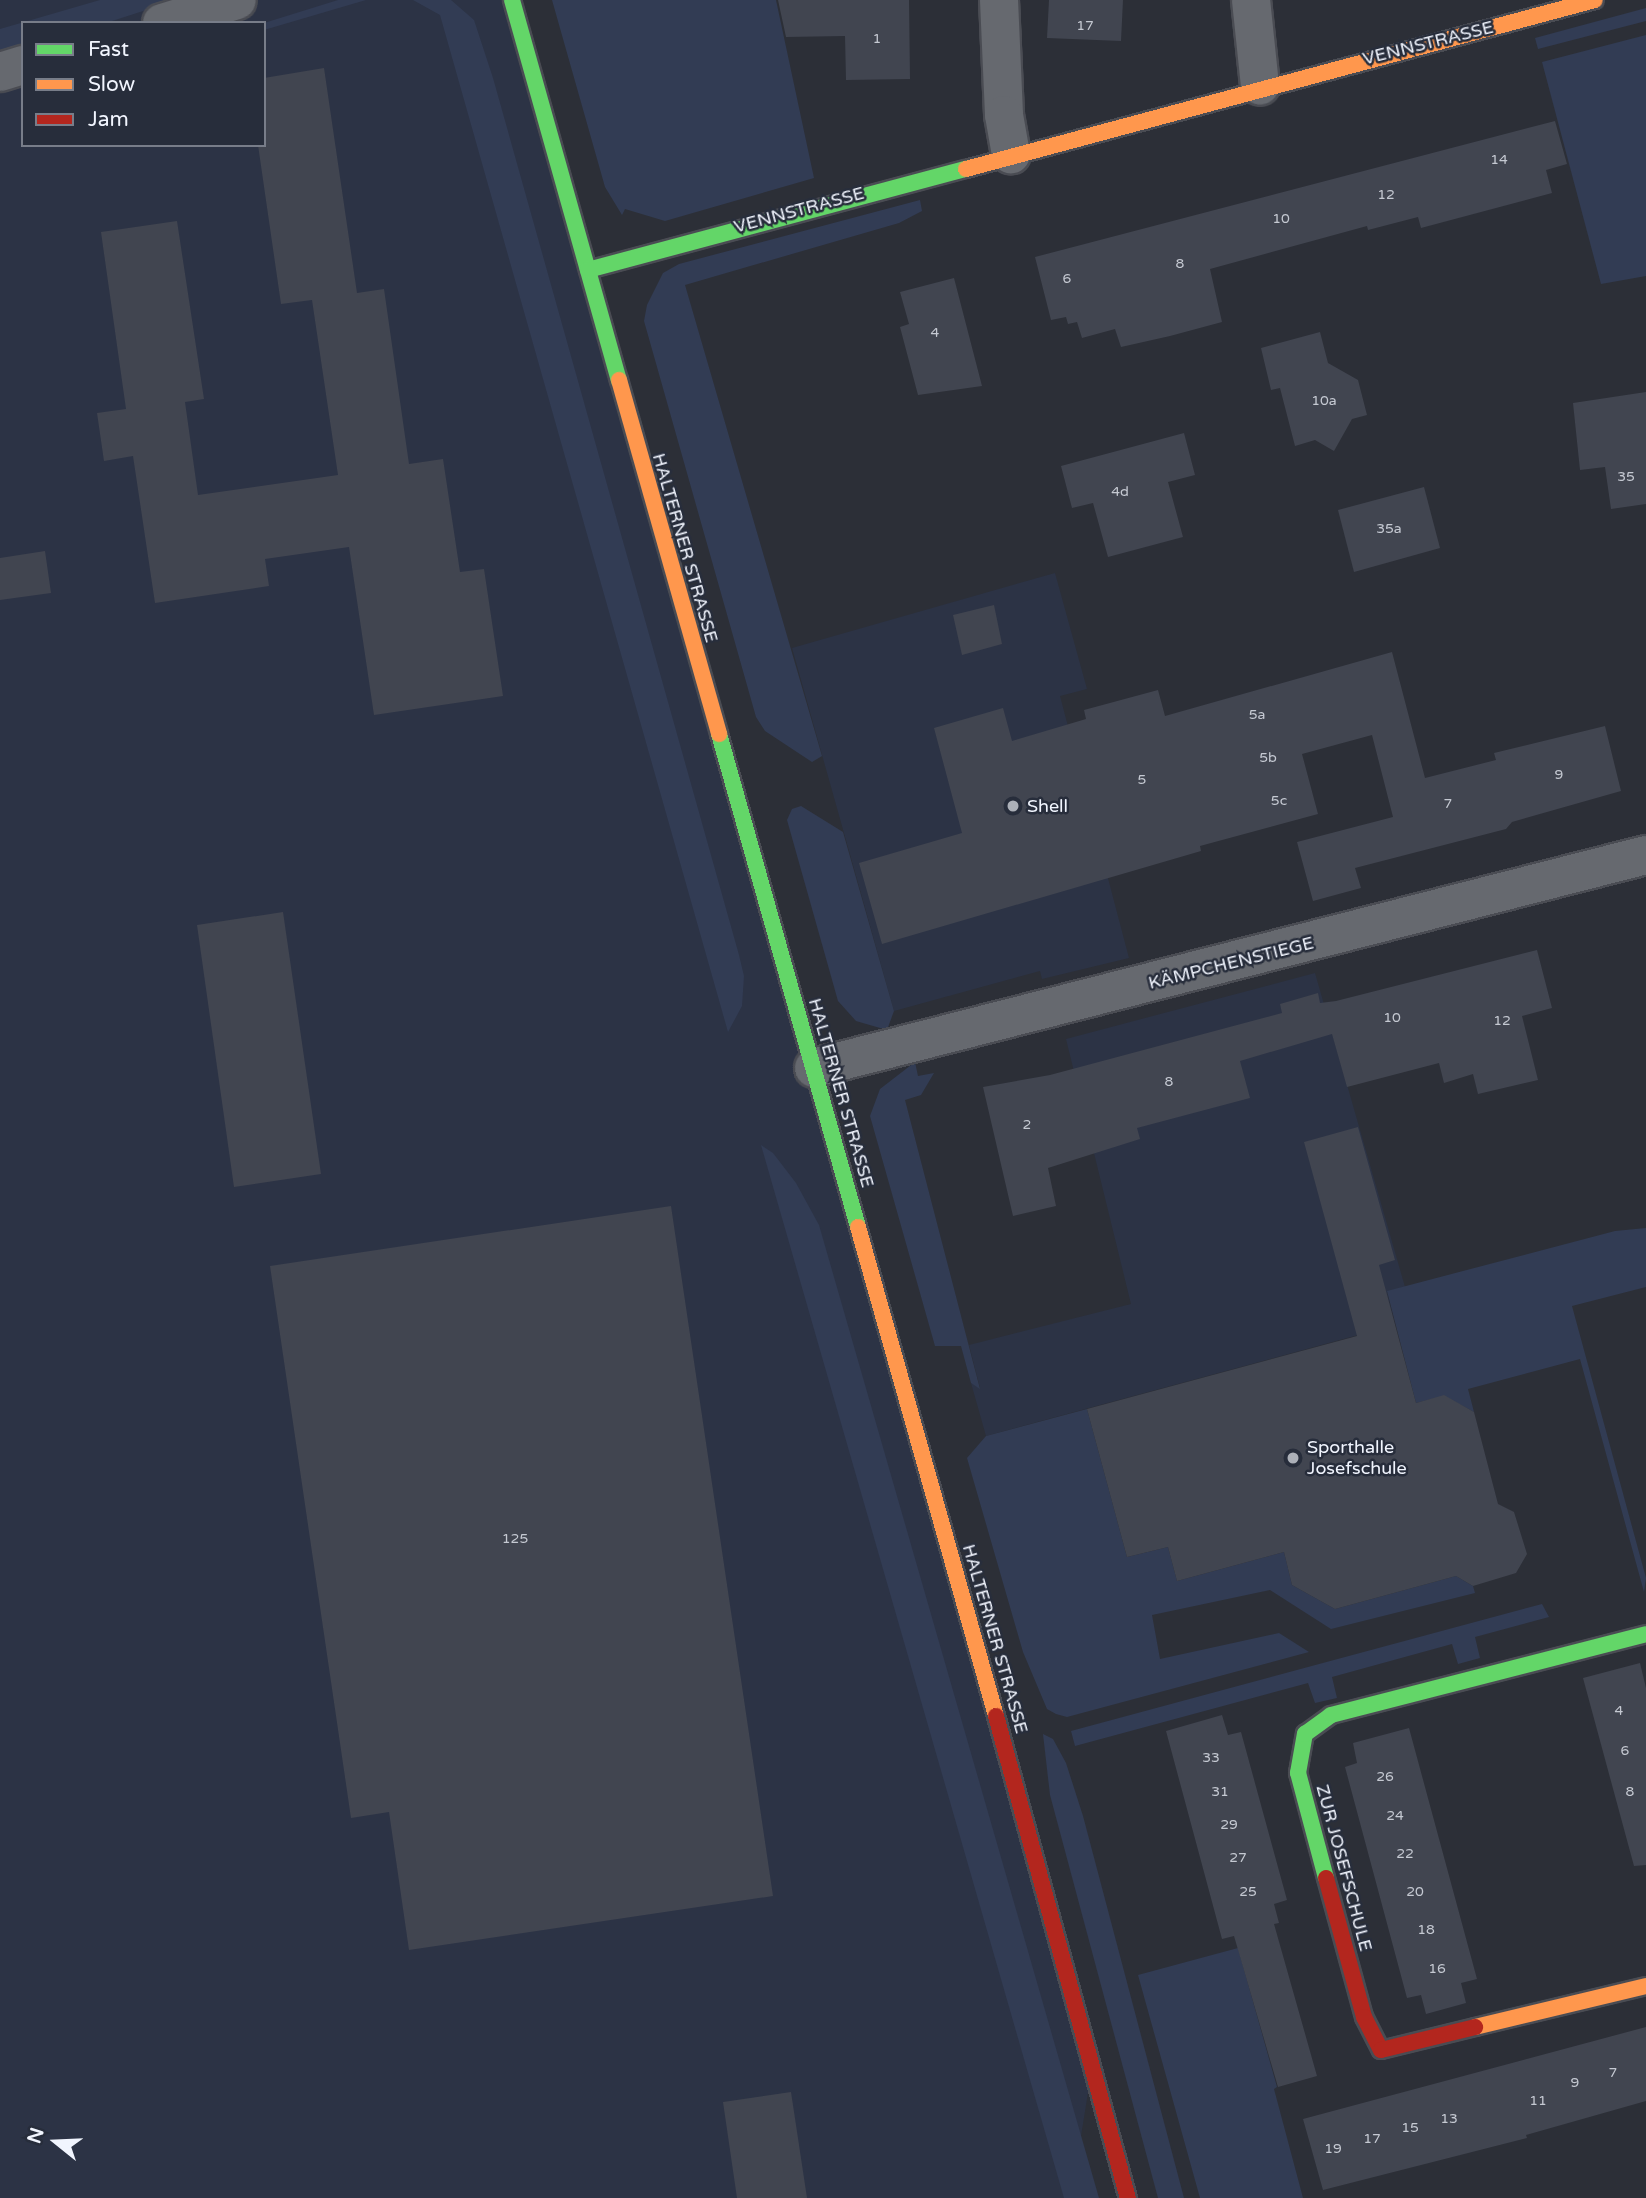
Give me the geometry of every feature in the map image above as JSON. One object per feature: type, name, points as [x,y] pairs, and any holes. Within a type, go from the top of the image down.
[{"type":"main road","name":"HALTERNER STRASSE","points":[[512,0],[814,1068],[1128,2198]]},
{"type":"main road","name":"VENNSTRASSE","points":[[587,270],[1260,86],[1595,0]]},
{"type":"main road","name":"ZUR JOSEFSCHULE","points":[[1646,1634],[1331,1716],[1304,1734],[1298,1773],[1364,2017],[1381,2050],[1646,1986]]},
{"type":"street","points":[[169,21],[237,0]]},
{"type":"street","points":[[999,0],[1004,115],[1011,154]]},
{"type":"street","points":[[1251,0],[1260,86]]},
{"type":"street","points":[[0,72],[21,66]]},
{"type":"street","name":"KÄMPCHENSTIEGE","points":[[814,1068],[1646,855]]},
{"type":"shaded area","points":[[0,0],[512,0],[1092,2068],[1071,2198],[0,2198]]},
{"type":"shaded area","points":[[100,0],[177,0],[112,21],[28,21]]},
{"type":"shaded area","points":[[338,0],[366,0],[266,29],[266,22]]},
{"type":"shaded area","points":[[413,0],[451,0],[474,20],[493,78],[739,955],[744,976],[742,1006],[728,1032],[440,15]]},
{"type":"shaded area","points":[[552,0],[776,0],[814,178],[665,221],[625,209],[622,215],[605,187]]},
{"type":"shaded area","points":[[1646,8],[1646,21],[1538,49],[1535,38]]},
{"type":"shaded area","points":[[21,23],[21,50],[0,55],[0,29]]},
{"type":"shaded area","points":[[1646,35],[1646,276],[1601,284],[1542,62]]},
{"type":"shaded area","points":[[920,200],[922,211],[899,223],[685,285],[822,756],[812,762],[765,731],[756,717],[644,321],[647,305],[663,273],[679,264]]},
{"type":"shaded area","points":[[1055,573],[1087,689],[1060,696],[1129,958],[1042,979],[1040,971],[894,1011],[792,648]]},
{"type":"shaded area","points":[[801,806],[843,832],[894,1011],[887,1030],[856,1021],[838,1001],[787,820],[792,809]]},
{"type":"shaded area","points":[[1315,973],[1405,1287],[1387,1292],[1395,1325],[986,1436],[971,1383],[980,1388],[969,1345],[1131,1304],[1066,1039]]},
{"type":"shaded area","points":[[915,1062],[918,1076],[934,1073],[921,1095],[905,1100],[980,1389],[971,1383],[961,1346],[935,1346],[870,1116],[880,1089]]},
{"type":"shaded area","points":[[761,1145],[773,1153],[796,1183],[819,1225],[1099,2198],[1064,2198]]},
{"type":"shaded area","points":[[1646,1228],[1646,1287],[1572,1306],[1646,1578],[1644,1592],[1580,1359],[1468,1389],[1474,1412],[1444,1396],[1416,1403],[1387,1291],[1615,1231]]},
{"type":"shaded area","points":[[1087,1409],[1127,1557],[1168,1547],[1177,1581],[1284,1552],[1292,1585],[1335,1609],[1456,1576],[1473,1586],[1475,1593],[1331,1629],[1270,1590],[1152,1615],[1160,1659],[1279,1633],[1309,1652],[1067,1717],[1056,1714],[1047,1709],[1023,1652],[967,1458],[986,1436]]},
{"type":"shaded area","points":[[1542,1604],[1549,1617],[1475,1637],[1480,1658],[1458,1664],[1452,1644],[1332,1677],[1337,1698],[1315,1703],[1308,1683],[1075,1746],[1071,1731]]},
{"type":"shaded area","points":[[1043,1734],[1053,1739],[1066,1763],[1083,1816],[1184,2198],[1158,2198],[1050,1795]]},
{"type":"shaded area","points":[[1238,1948],[1277,2087],[1274,2089],[1303,2198],[1200,2198],[1138,1975]]},
{"type":"building","points":[[778,0],[909,0],[910,79],[846,80],[845,36],[786,37]]},
{"type":"building","points":[[1049,0],[1123,0],[1121,41],[1047,38]]},
{"type":"building","points":[[324,68],[357,293],[384,289],[409,464],[443,459],[460,572],[484,569],[503,696],[374,715],[349,547],[265,559],[269,586],[155,603],[133,456],[104,461],[97,413],[126,409],[101,232],[177,221],[204,399],[185,402],[198,495],[338,475],[312,300],[281,304],[258,147],[266,147],[266,78]]},
{"type":"building","points":[[1555,121],[1567,164],[1546,170],[1552,193],[1421,228],[1418,217],[1368,230],[1367,226],[1210,269],[1222,322],[1170,336],[1121,347],[1115,329],[1082,338],[1077,322],[1068,324],[1066,317],[1051,320],[1035,257]]},
{"type":"building","points":[[954,278],[982,386],[918,395],[900,327],[909,324],[900,292]]},
{"type":"building","points":[[1320,332],[1328,363],[1358,380],[1367,415],[1352,419],[1334,451],[1315,440],[1295,446],[1280,388],[1271,390],[1261,348]]},
{"type":"building","points":[[1646,392],[1646,504],[1611,509],[1605,467],[1580,470],[1573,403]]},
{"type":"building","points":[[1184,433],[1195,475],[1168,482],[1183,537],[1108,557],[1093,503],[1072,508],[1061,466]]},
{"type":"building","points":[[1424,487],[1440,548],[1354,572],[1338,510]]},
{"type":"building","points":[[45,551],[51,593],[0,600],[0,558]]},
{"type":"building","points":[[994,605],[1002,644],[962,655],[953,615]]},
{"type":"building","points":[[1392,652],[1425,778],[1496,760],[1494,753],[1605,726],[1621,791],[1512,822],[1506,829],[1355,868],[1361,888],[1313,901],[1297,842],[1393,817],[1372,735],[1302,754],[1318,814],[1200,846],[1201,851],[882,944],[859,863],[962,833],[934,728],[1003,708],[1012,741],[1086,719],[1084,710],[1158,690],[1165,716]]},
{"type":"building","points":[[283,912],[321,1174],[234,1187],[197,925]]},
{"type":"building","points":[[1537,950],[1552,1008],[1522,1016],[1538,1080],[1478,1094],[1473,1074],[1444,1083],[1439,1063],[1347,1087],[1332,1034],[1240,1061],[1250,1098],[1137,1128],[1140,1139],[1048,1168],[1056,1206],[1013,1216],[983,1087],[1050,1075],[1282,1013],[1280,1004],[1318,993],[1320,1003],[1336,1001]]},
{"type":"building","name":"Sporthalle Josefschule","points":[[1358,1127],[1395,1260],[1379,1265],[1416,1403],[1444,1395],[1474,1412],[1498,1504],[1514,1512],[1527,1554],[1516,1573],[1473,1586],[1456,1576],[1335,1609],[1292,1585],[1284,1552],[1177,1581],[1168,1547],[1127,1557],[1087,1409],[1357,1336],[1304,1142]]},
{"type":"building","points":[[671,1206],[773,1896],[409,1950],[389,1812],[351,1818],[270,1266]]},
{"type":"building","points":[[1640,1663],[1646,1688],[1646,1865],[1634,1866],[1583,1678]]},
{"type":"building","points":[[1222,1715],[1228,1735],[1241,1732],[1287,1900],[1274,1904],[1279,1923],[1274,1924],[1317,2076],[1278,2087],[1234,1936],[1222,1939],[1166,1731]]},
{"type":"building","points":[[1409,1728],[1477,1979],[1461,1983],[1466,2003],[1426,2014],[1421,1995],[1407,1998],[1345,1767],[1357,1763],[1353,1743]]},
{"type":"building","points":[[1646,2027],[1646,2101],[1526,2135],[1527,2138],[1323,2190],[1303,2119]]},
{"type":"building","points":[[791,2092],[807,2198],[737,2198],[723,2102]]},
{"type":"traffic: fast","points":[[512,0],[619,380]]},
{"type":"traffic: fast","points":[[588,270],[966,169]]},
{"type":"traffic: fast","points":[[719,734],[858,1227]]},
{"type":"traffic: fast","points":[[1326,1878],[1298,1773],[1305,1734],[1331,1715],[1646,1634]]},
{"type":"traffic: slow","points":[[966,169],[1595,0]]},
{"type":"traffic: slow","points":[[619,380],[719,734]]},
{"type":"traffic: slow","points":[[858,1227],[996,1716]]},
{"type":"traffic: slow","points":[[1475,2027],[1646,1986]]},
{"type":"traffic: jam","points":[[996,1716],[1128,2198]]},
{"type":"traffic: jam","points":[[1326,1878],[1364,2017],[1381,2050],[1475,2027]]},
{"type":"place","name":"Shell","points":[[1013,806]]},
{"type":"place","name":"Sporthalle Josefschule","points":[[1293,1458]]}]
